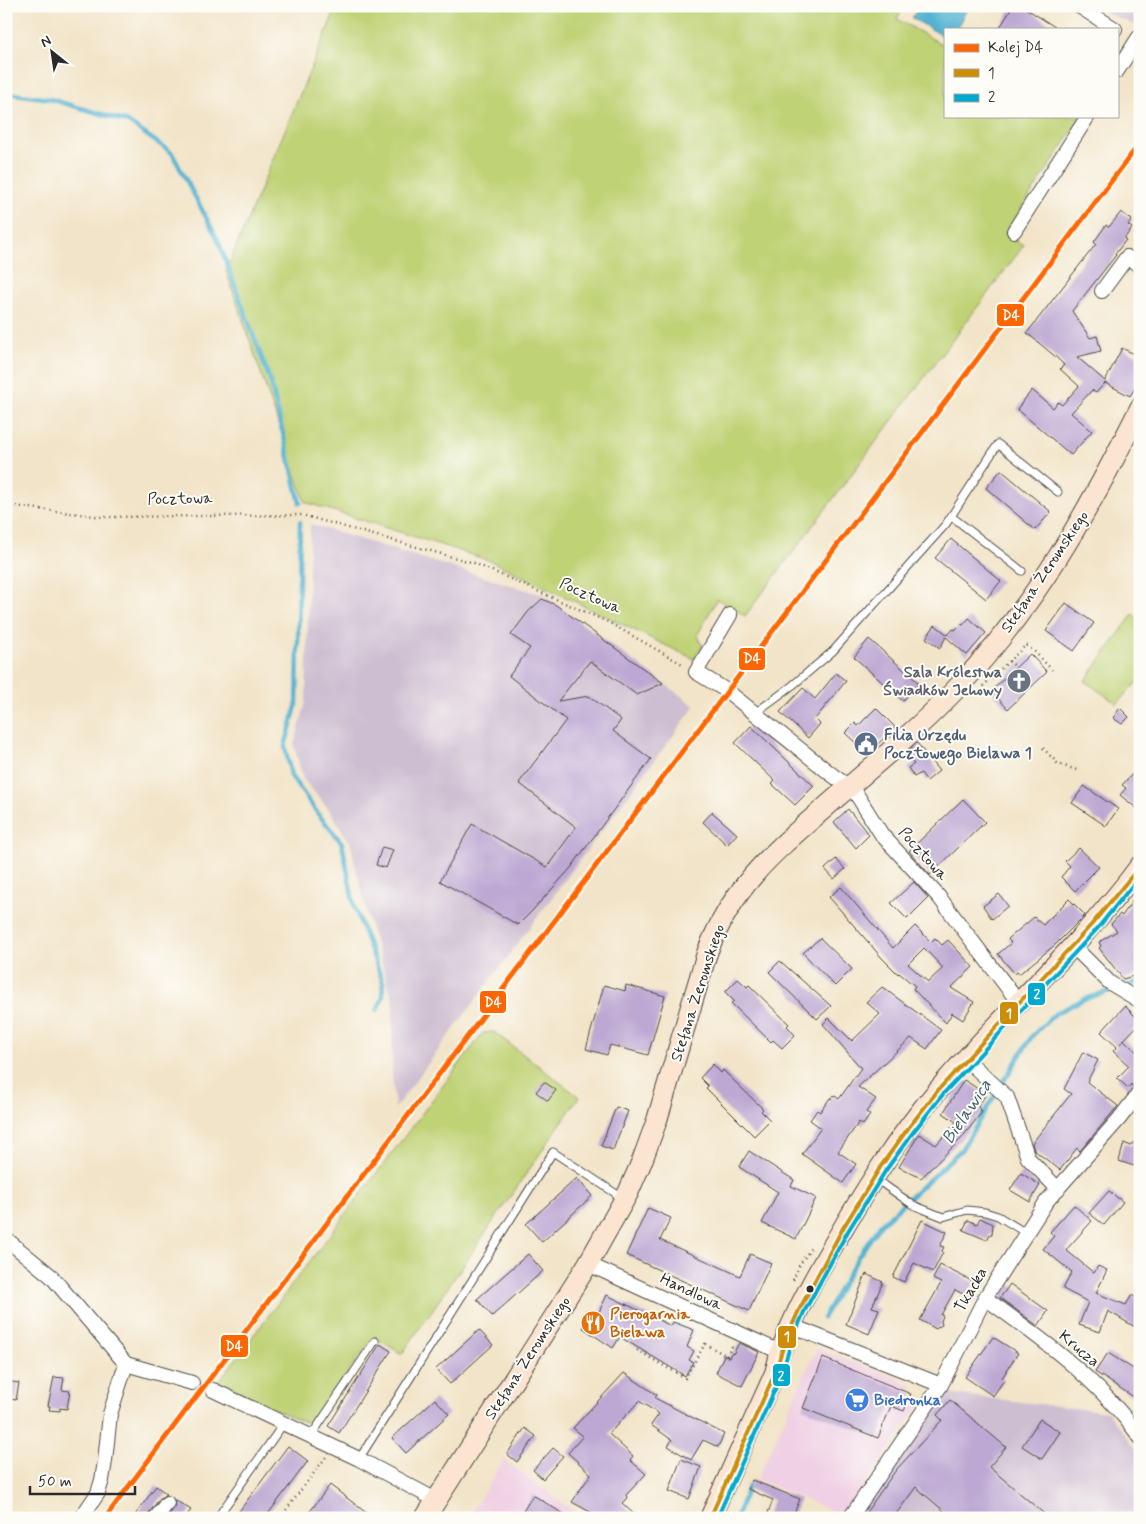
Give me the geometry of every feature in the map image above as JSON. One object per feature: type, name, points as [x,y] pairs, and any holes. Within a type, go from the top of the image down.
[{"type":"street","points":[[1079,6],[1113,28]]},
{"type":"street","points":[[1118,31],[1139,38],[1118,70]]},
{"type":"street","points":[[1014,231],[1087,118]]},
{"type":"street","points":[[1102,291],[1127,257],[1140,266]]},
{"type":"street","name":"Stefana Żeromskiego","points":[[424,1518],[588,1264],[624,1199],[653,1133],[705,960],[723,917],[743,887],[765,861],[947,698],[1008,629],[1039,588],[1081,522],[1139,412]]},
{"type":"street","points":[[696,672],[730,615]]},
{"type":"street","name":"Pocztowa","points":[[696,672],[728,691],[857,795],[882,835],[939,897],[1019,1003]]},
{"type":"street","points":[[710,1518],[775,1373],[780,1352],[792,1326],[823,1263],[874,1178],[915,1120],[966,1059],[1114,901],[1140,866]]},
{"type":"street","points":[[1073,946],[1110,983],[1140,1002]]},
{"type":"street","points":[[966,1059],[1008,1097],[1028,1158],[1058,1189]]},
{"type":"street","name":"Tkacka","points":[[850,1518],[941,1385],[985,1298],[1046,1202],[1120,1119],[1140,1092]]},
{"type":"street","points":[[6,1239],[51,1276],[126,1364],[192,1383]]},
{"type":"street","name":"Handlowa","points":[[588,1264],[780,1352]]},
{"type":"street","name":"Krucza","points":[[985,1298],[1026,1327],[1076,1368],[1123,1413],[1140,1437]]},
{"type":"street","points":[[792,1326],[941,1385]]},
{"type":"street","points":[[81,1518],[98,1493],[102,1480],[106,1461],[110,1414],[126,1364]]},
{"type":"street","points":[[214,1390],[359,1459],[436,1500]]},
{"type":"street","points":[[156,1518],[167,1504]]},
{"type":"lane","points":[[755,714],[833,651],[951,516],[998,444],[1058,492]]},
{"type":"lane","points":[[951,516],[1022,571]]},
{"type":"lane","points":[[359,1459],[553,1152],[624,1199]]},
{"type":"lane","points":[[874,1178],[913,1205],[943,1217],[966,1210],[985,1212],[998,1216],[1026,1232]]},
{"type":"lane","points":[[311,1436],[374,1342]]},
{"type":"lane","points":[[217,1518],[284,1423]]},
{"type":"path","name":"Pocztowa","points":[[6,505],[103,517],[302,515],[474,563],[608,622],[696,672]]},
{"type":"path","points":[[980,689],[1026,645],[1052,670]]},
{"type":"path","points":[[1006,658],[1016,667]]},
{"type":"path","points":[[1043,748],[1058,764],[1077,770]]},
{"type":"path","points":[[637,1350],[685,1378],[705,1344],[728,1356],[734,1340]]},
{"type":"path","points":[[280,1518],[334,1447]]},
{"type":"shaded area","points":[[1094,6],[1140,6],[1140,27],[1115,17]]},
{"type":"shaded area","points":[[310,524],[543,595],[695,706],[395,1108],[392,1075],[393,1000],[368,918],[350,842],[328,808],[303,779],[294,746],[306,702]]},
{"type":"shaded area","points":[[817,1348],[913,1385],[910,1389],[920,1404],[844,1516],[757,1479]]},
{"type":"shaded area","points":[[936,1392],[1108,1412],[1140,1454],[1140,1518],[850,1518]]},
{"type":"shaded area","points":[[504,1460],[580,1516],[579,1518],[468,1518]]},
{"type":"green space","points":[[337,6],[904,6],[897,19],[944,45],[944,118],[1081,118],[1005,234],[1024,245],[745,616],[717,599],[698,634],[703,645],[694,659],[491,561],[305,502],[226,271]]},
{"type":"green space","points":[[1133,614],[1140,621],[1140,679],[1117,704],[1085,681]]},
{"type":"green space","points":[[494,1032],[579,1097],[402,1354],[374,1337],[310,1424],[216,1385],[483,1033]]},
{"type":"water","points":[[919,6],[969,6],[957,28],[944,28],[944,36],[912,18]]},
{"type":"building","points":[[1013,6],[1022,6],[1056,28],[1000,28]]},
{"type":"building","points":[[1121,212],[1132,220],[1128,225],[1132,228],[1116,255],[1072,311],[1090,338],[1097,336],[1101,351],[1077,357],[1105,381],[1122,348],[1140,357],[1140,380],[1130,396],[1105,383],[1096,393],[1092,390],[1071,413],[1092,431],[1071,455],[1017,409],[1032,390],[1053,408],[1058,402],[1062,405],[1079,386],[1060,369],[1064,365],[1027,333],[1096,244],[1094,242],[1106,225],[1109,227]]},
{"type":"building","points":[[1001,470],[1051,512],[1035,530],[986,488]]},
{"type":"building","points":[[951,539],[1001,581],[986,599],[935,558]]},
{"type":"building","points":[[542,599],[556,605],[663,683],[637,695],[590,661],[558,701],[589,696],[621,720],[613,731],[651,759],[570,869],[518,925],[440,881],[472,824],[547,867],[576,827],[519,783],[566,720],[509,676],[530,648],[511,635],[528,612]]},
{"type":"building","points":[[1066,603],[1094,623],[1074,651],[1046,631]]},
{"type":"building","points":[[969,618],[986,633],[967,655],[946,637],[940,648],[926,638],[935,625],[948,635],[953,629],[955,630],[961,624],[963,625]]},
{"type":"building","points":[[869,639],[919,683],[903,701],[854,657]]},
{"type":"building","name":"Sala Królestwa Świadków Jehowy","points":[[1030,654],[1047,672],[1008,709],[991,691]]},
{"type":"building","points":[[836,673],[846,681],[815,719],[820,724],[808,738],[780,712],[803,688],[815,699]]},
{"type":"building","points":[[876,708],[895,727],[868,754],[845,733],[855,723],[858,726]]},
{"type":"building","points":[[1120,708],[1129,717],[1122,724],[1113,718]]},
{"type":"building","points":[[751,726],[814,786],[795,805],[772,784],[775,781],[735,743]]},
{"type":"building","points":[[917,743],[939,771],[927,781],[921,773],[914,777],[908,768],[914,764],[905,754]]},
{"type":"building","points":[[1140,766],[1140,811],[1120,795],[1126,788],[1122,785]]},
{"type":"building","points":[[1084,786],[1118,809],[1106,826],[1072,803]]},
{"type":"building","points":[[963,799],[985,822],[930,875],[909,851]]},
{"type":"building","points":[[848,809],[869,835],[856,848],[834,822]]},
{"type":"building","points":[[712,812],[737,834],[727,845],[703,822]]},
{"type":"building","points":[[382,847],[393,850],[386,868],[376,865]]},
{"type":"building","points":[[1079,848],[1099,867],[1075,891],[1061,877],[1070,866],[1065,861]]},
{"type":"building","points":[[836,859],[845,869],[834,879],[825,869]]},
{"type":"building","points":[[914,882],[928,898],[907,919],[891,903]]},
{"type":"building","points":[[841,887],[893,948],[915,926],[931,942],[935,938],[942,945],[948,940],[973,967],[951,988],[974,1002],[963,1020],[952,1013],[946,1023],[913,989],[915,986],[898,974],[882,958],[829,897]],"holes":[[[924,948],[943,968],[928,982],[908,964]]]},
{"type":"building","points":[[1140,890],[1140,974],[1123,979],[1099,948],[1101,946],[1099,942],[1117,931],[1111,924],[1120,914],[1122,916]]},
{"type":"building","points":[[999,894],[1008,906],[992,919],[983,906]]},
{"type":"building","points":[[1069,899],[1085,915],[1055,945],[1019,974],[1017,972],[1015,974],[998,954],[1011,943],[1008,939],[1034,917],[1043,925]]},
{"type":"building","points":[[820,938],[852,969],[835,986],[803,953]]},
{"type":"building","points":[[780,961],[831,1006],[817,1019],[769,972]]},
{"type":"building","points":[[738,979],[747,987],[749,985],[789,1024],[787,1026],[795,1035],[782,1048],[773,1040],[771,1042],[731,1003],[734,1001],[725,992]]},
{"type":"building","points":[[604,985],[625,991],[626,985],[665,996],[648,1055],[610,1045],[607,1055],[586,1049]]},
{"type":"building","points":[[882,987],[941,1030],[927,1049],[911,1038],[858,1087],[876,1099],[866,1112],[870,1115],[863,1125],[859,1122],[838,1152],[856,1164],[843,1183],[802,1154],[821,1128],[810,1120],[817,1110],[820,1112],[834,1095],[839,1099],[861,1068],[823,1024],[829,1018],[852,1041],[880,1014],[866,1002]]},
{"type":"building","points":[[1125,1006],[1140,1021],[1120,1044],[1124,1040],[1140,1055],[1140,1078],[1136,1085],[1133,1087],[1131,1084],[1128,1088],[1117,1078],[1129,1066],[1113,1051],[1117,1047],[1101,1032]]},
{"type":"building","points":[[1083,1052],[1098,1060],[1087,1082],[1118,1106],[1080,1151],[1077,1148],[1060,1170],[1034,1150],[1032,1143],[1071,1094],[1064,1089]]},
{"type":"building","points":[[713,1064],[721,1073],[723,1070],[763,1109],[761,1111],[770,1120],[754,1136],[706,1088],[708,1086],[700,1078]]},
{"type":"building","points":[[964,1080],[986,1094],[978,1107],[982,1112],[961,1139],[921,1178],[899,1167],[919,1134],[936,1145],[956,1122],[943,1113]]},
{"type":"building","points":[[544,1082],[556,1090],[548,1101],[536,1092]]},
{"type":"building","points":[[616,1107],[628,1111],[613,1150],[601,1146]]},
{"type":"building","points":[[1140,1136],[1140,1168],[1119,1161],[1124,1143],[1131,1146]]},
{"type":"building","points":[[749,1151],[794,1180],[791,1186],[816,1198],[796,1239],[762,1223],[778,1192],[739,1167]]},
{"type":"building","points":[[1021,1173],[1040,1185],[1030,1202],[1010,1190]]},
{"type":"building","points":[[577,1178],[592,1196],[542,1242],[526,1224]]},
{"type":"building","points":[[1109,1191],[1123,1202],[1104,1225],[1089,1213]]},
{"type":"building","points":[[1074,1205],[1092,1221],[1066,1250],[1094,1273],[1098,1266],[1107,1270],[1096,1293],[1126,1305],[1132,1295],[1140,1301],[1140,1330],[1108,1311],[1100,1332],[1079,1325],[1088,1302],[1063,1289],[1072,1272],[1043,1249],[1054,1236],[1050,1232]]},
{"type":"building","points":[[648,1208],[671,1218],[660,1240],[740,1276],[750,1254],[771,1263],[749,1311],[626,1255]]},
{"type":"building","points":[[980,1218],[993,1224],[992,1234],[990,1234],[987,1240],[963,1230],[968,1220],[977,1224]]},
{"type":"building","points":[[922,1220],[947,1232],[940,1246],[944,1247],[943,1252],[933,1272],[914,1263],[904,1282],[893,1277]]},
{"type":"building","points":[[528,1254],[543,1271],[492,1316],[477,1299]]},
{"type":"building","points":[[940,1265],[974,1282],[967,1296],[955,1290],[941,1315],[943,1316],[942,1325],[936,1329],[920,1320],[941,1283],[933,1279]]},
{"type":"building","points":[[866,1274],[883,1282],[872,1307],[879,1309],[869,1334],[846,1324]]},
{"type":"building","points":[[1010,1284],[1048,1311],[1038,1326],[1000,1298]]},
{"type":"building","points":[[607,1295],[671,1326],[673,1322],[694,1330],[687,1347],[694,1351],[689,1360],[693,1362],[685,1376],[620,1337],[613,1348],[583,1328],[593,1311],[598,1314]]},
{"type":"building","points":[[479,1330],[493,1345],[450,1384],[436,1369]]},
{"type":"building","points":[[993,1337],[1018,1353],[993,1396],[965,1377]]},
{"type":"building","points":[[739,1343],[759,1352],[742,1386],[716,1373],[724,1355],[729,1358]]},
{"type":"building","points":[[380,1344],[391,1351],[339,1433],[328,1426]]},
{"type":"building","points":[[1108,1353],[1140,1373],[1140,1401],[1095,1372]]},
{"type":"building","name":"Biedronka","points":[[823,1358],[911,1394],[904,1411],[891,1406],[878,1438],[803,1408]]},
{"type":"building","points":[[624,1373],[657,1395],[655,1398],[724,1434],[718,1447],[703,1440],[691,1460],[668,1446],[672,1440],[651,1425],[659,1414],[639,1401],[609,1434],[633,1456],[630,1460],[646,1474],[626,1495],[627,1498],[622,1503],[638,1518],[589,1518],[592,1513],[572,1502],[591,1474],[568,1453],[583,1436],[573,1428]]},
{"type":"building","points":[[54,1377],[64,1378],[62,1390],[70,1391],[67,1409],[60,1408],[60,1411],[49,1410],[50,1406],[48,1406]]},
{"type":"building","points":[[6,1381],[19,1383],[16,1400],[6,1398]]},
{"type":"building","points":[[435,1399],[449,1414],[406,1453],[392,1438]]},
{"type":"building","points":[[950,1400],[1006,1447],[989,1467],[1049,1518],[952,1518],[916,1487],[893,1518],[862,1518],[896,1470],[942,1420],[937,1415]]},
{"type":"building","points":[[1040,1419],[1060,1432],[1042,1459],[1022,1446]]},
{"type":"building","points":[[525,1428],[536,1436],[517,1462],[507,1454]]},
{"type":"building","points":[[288,1446],[308,1461],[265,1518],[234,1518]]},
{"type":"building","points":[[553,1448],[563,1456],[543,1479],[533,1470]]},
{"type":"building","points":[[681,1459],[701,1467],[689,1499],[669,1491]]},
{"type":"building","points":[[752,1480],[800,1499],[792,1518],[766,1518],[773,1500],[748,1489]]},
{"type":"building","points":[[330,1485],[373,1518],[305,1518]]},
{"type":"building","points":[[156,1486],[167,1494],[160,1498],[147,1518],[133,1518]]},
{"type":"building","points":[[533,1495],[570,1518],[519,1518]]},
{"type":"building","points":[[175,1500],[191,1510],[185,1518],[167,1518],[174,1508]]},
{"type":"waterway","points":[[6,93],[50,99],[128,122],[172,153],[218,240],[270,380],[300,503]]},
{"type":"waterway","points":[[300,522],[297,703],[285,746],[291,776],[318,814],[342,843],[354,906],[383,982],[383,997],[377,1010]]},
{"type":"waterway","name":"Bielawica","points":[[1123,987],[1140,981]]},
{"type":"waterway","name":"Bielawica","points":[[823,1318],[858,1257],[880,1225],[961,1150],[1032,1036],[1056,1013],[1084,999],[1116,989]]},
{"type":"waterway","name":"Bielawica","points":[[736,1518],[748,1487]]},
{"type":"rail line","name":"D4","points":[[105,1518],[1140,143]]},
{"type":"transit line","name":"1","points":[[710,1518],[775,1373],[785,1341],[799,1310],[843,1228],[881,1166],[939,1089],[1092,924],[1140,866]]},
{"type":"transit line","name":"2","points":[[717,1518],[781,1376],[791,1343],[804,1312],[848,1231],[886,1170],[944,1093],[1097,929],[1140,876]]},
{"type":"place","name":"Sala Królestwa Świadków Jehowy","points":[[1019,681]]},
{"type":"place","name":"Filia Urzędu Pocztowego Bielawa 1","points":[[866,744]]},
{"type":"place","name":"Pierogarnia Bielawa","points":[[593,1323]]},
{"type":"place","name":"Biedronka","points":[[857,1400]]}]
